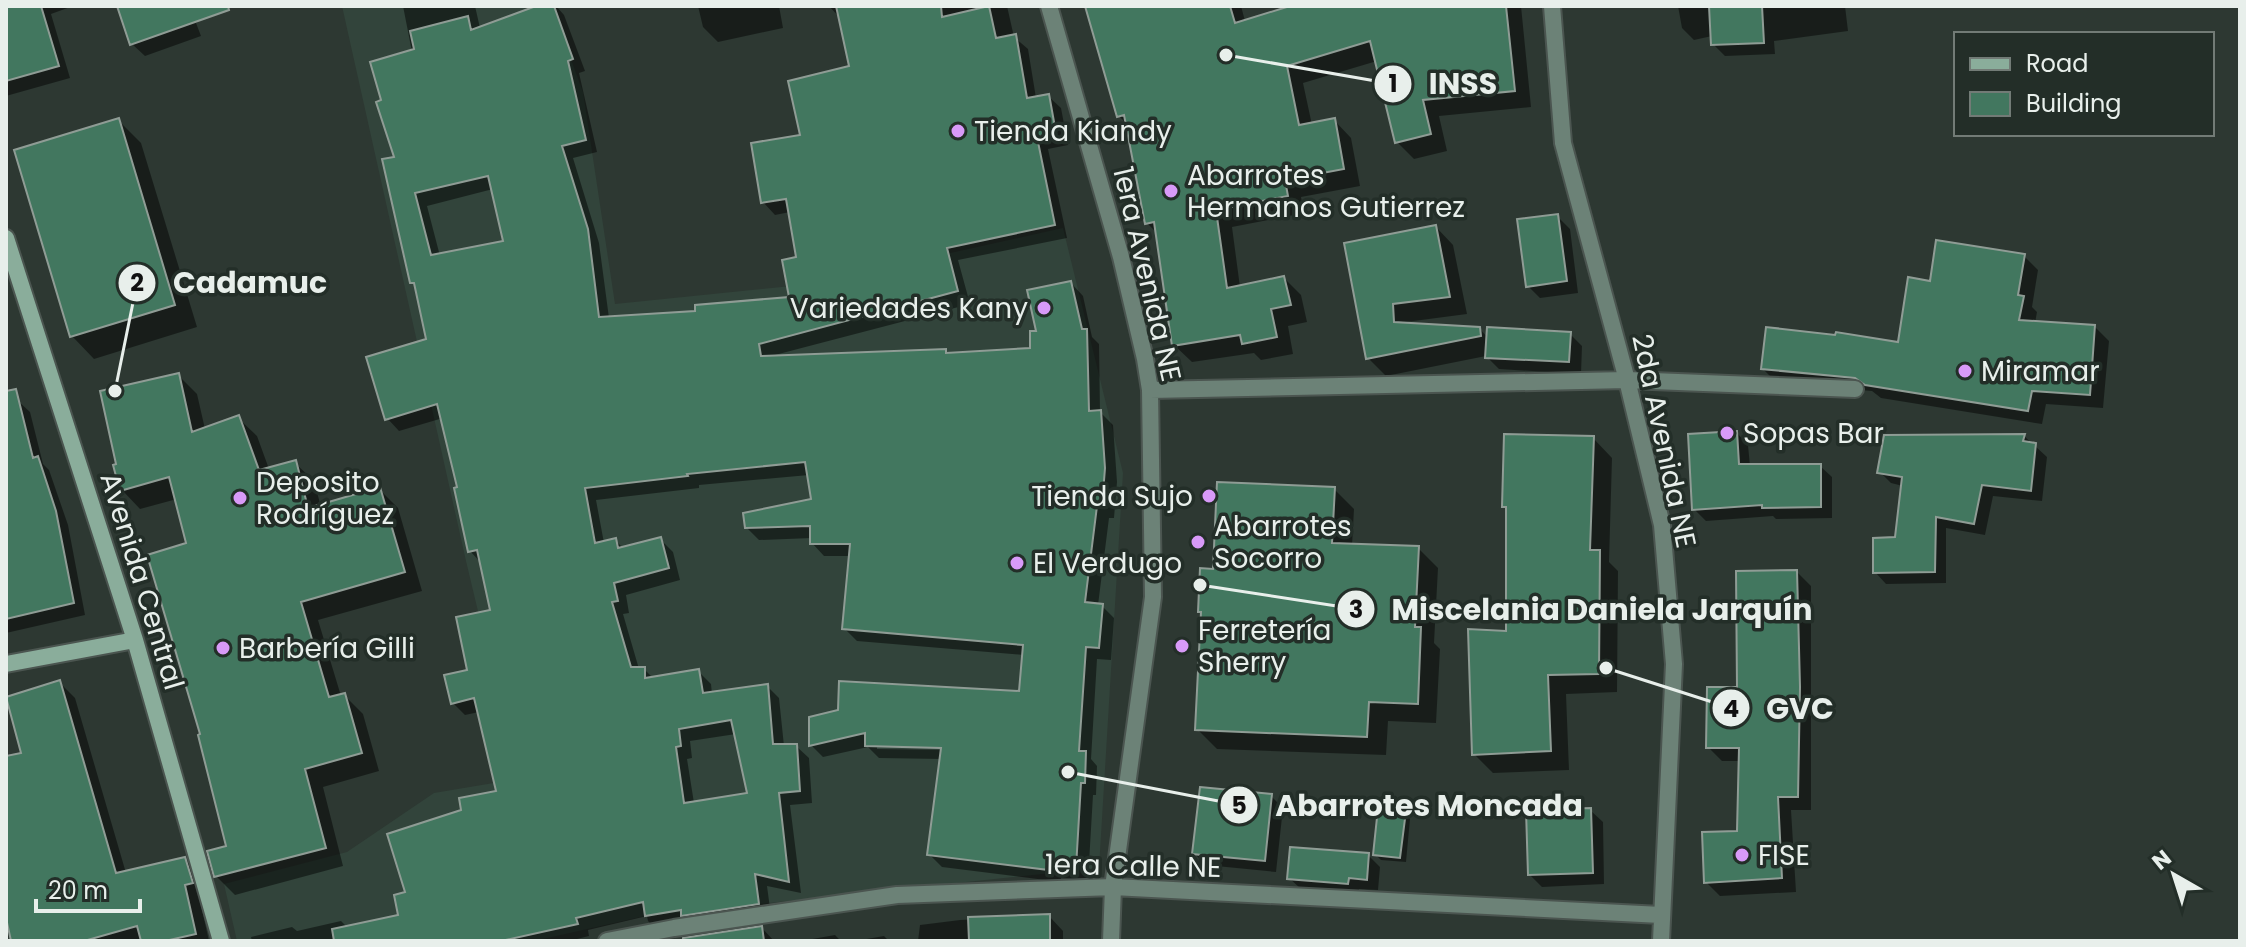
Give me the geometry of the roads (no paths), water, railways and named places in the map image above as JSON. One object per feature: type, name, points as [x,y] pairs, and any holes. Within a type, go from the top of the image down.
[{"type":"street","name":"1era Avenida NE","points":[[1049,6],[1121,257],[1150,390],[1153,597],[1113,887],[1111,941]]},
{"type":"street","name":"2da Avenida NE","points":[[1552,6],[1563,143],[1627,380],[1662,525],[1674,664],[1661,941]]},
{"type":"street","name":"Avenida Central","points":[[6,238],[135,640],[221,941]]},
{"type":"street","points":[[1150,390],[1627,380],[1855,389]]},
{"type":"street","points":[[6,664],[135,640]]},
{"type":"street","name":"1era Calle NE","points":[[607,941],[897,895],[1113,887],[1661,915]]},
{"type":"place","name":"INSS","points":[[1226,55]]},
{"type":"place","name":"Tienda Kiandy","points":[[958,131]]},
{"type":"place","name":"Abarrotes Hermanos Gutierrez","points":[[1171,191]]},
{"type":"place","name":"Variedades Kany","points":[[1044,308]]},
{"type":"place","name":"Miramar","points":[[1965,371]]},
{"type":"place","name":"Cadamuc","points":[[115,391]]},
{"type":"place","name":"Sopas Bar","points":[[1727,433]]},
{"type":"place","name":"Tienda Sujo","points":[[1209,496]]},
{"type":"place","name":"Deposito Rodríguez","points":[[240,498]]},
{"type":"place","name":"Abarrotes Socorro","points":[[1198,542]]},
{"type":"place","name":"El Verdugo","points":[[1017,563]]},
{"type":"place","name":"Miscelania Daniela Jarquín","points":[[1200,585]]},
{"type":"place","name":"Ferretería Sherry","points":[[1182,646]]},
{"type":"place","name":"Barbería Gilli","points":[[223,648]]},
{"type":"place","name":"GVC","points":[[1606,668]]},
{"type":"place","name":"Abarrotes Moncada","points":[[1068,772]]},
{"type":"place","name":"FISE","points":[[1742,855]]}]
